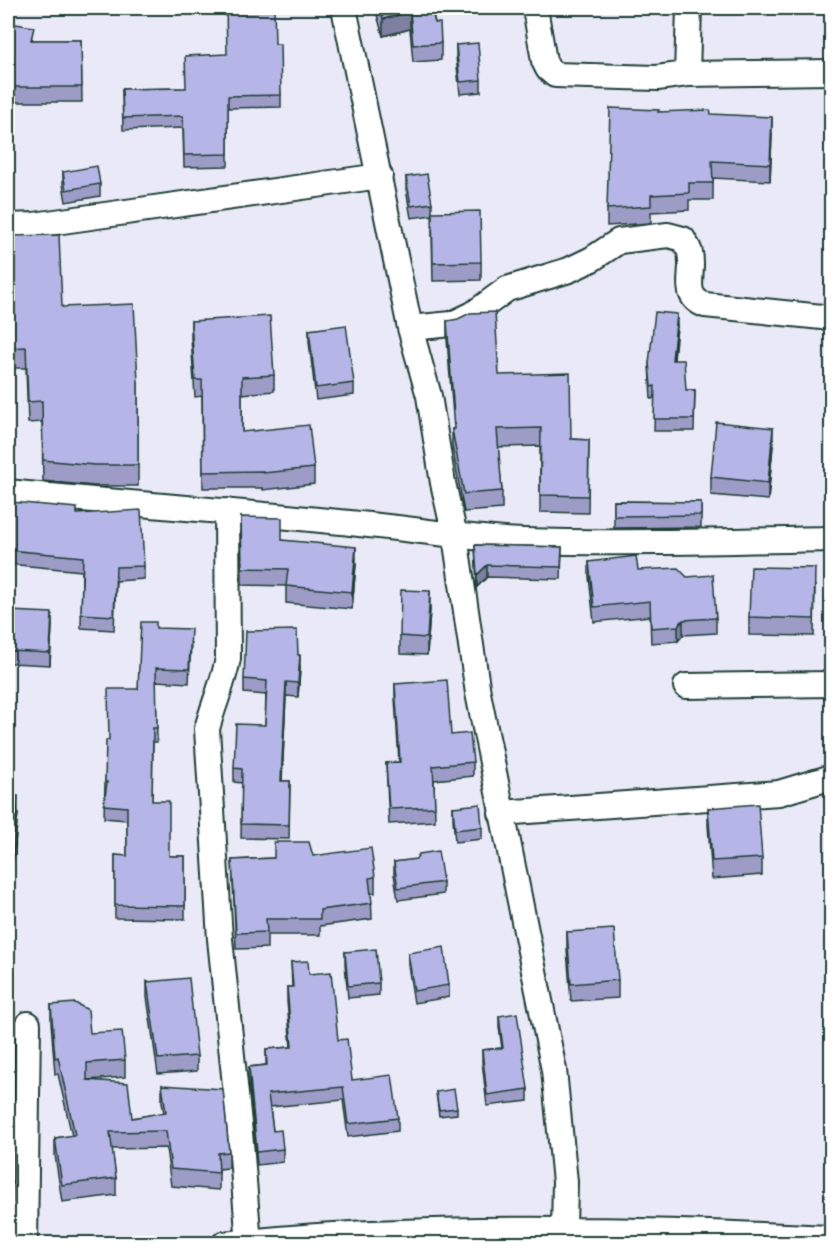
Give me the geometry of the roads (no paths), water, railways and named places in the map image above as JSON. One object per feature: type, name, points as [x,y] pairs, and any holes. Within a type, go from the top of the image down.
[{"type":"street","points":[[344,8],[410,328],[429,396],[443,483],[456,536],[478,693],[554,1070],[565,1182],[573,1235]]},
{"type":"street","points":[[535,8],[544,62],[555,75],[657,78],[687,74],[831,72]]},
{"type":"street","points":[[687,74],[689,8]]},
{"type":"street","points":[[8,226],[34,225],[380,176]]},
{"type":"street","points":[[410,328],[452,324],[473,314],[507,289],[569,270],[619,241],[668,235],[683,239],[690,253],[690,292],[697,302],[705,305],[822,317]]},
{"type":"street","points":[[8,492],[227,511],[522,541],[651,542],[831,539]]},
{"type":"street","points":[[227,511],[228,658],[226,672],[207,729],[220,939],[249,1242]]},
{"type":"street","points":[[686,686],[831,684]]},
{"type":"street","points":[[501,813],[779,793],[831,777]]},
{"type":"street","points":[[25,1244],[28,1024]]},
{"type":"street","points":[[224,1244],[373,1233],[440,1237],[710,1232],[831,1238]]}]
